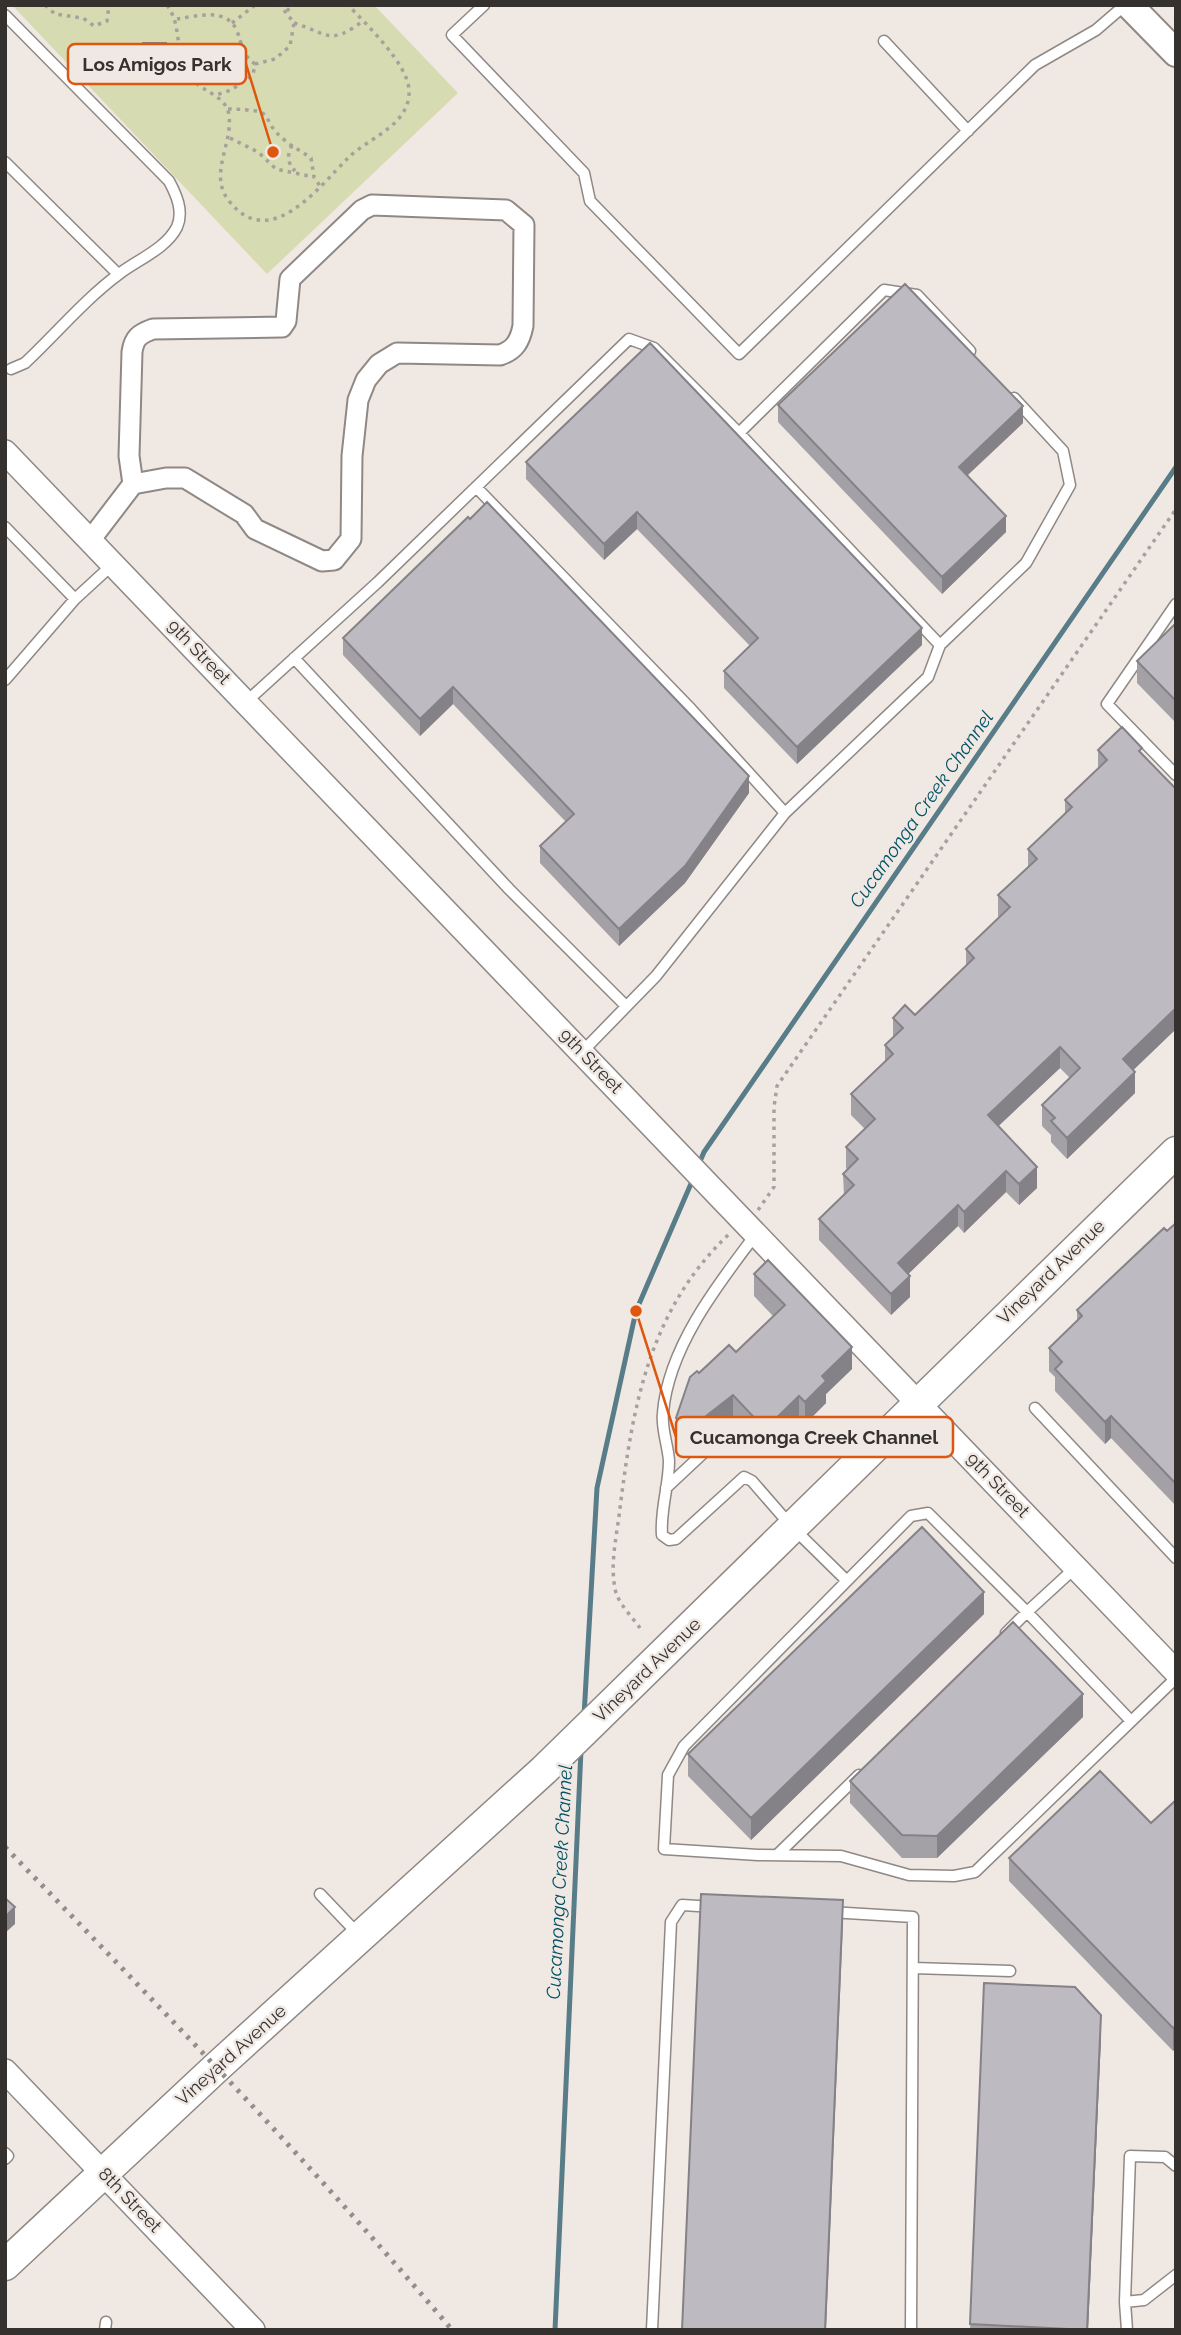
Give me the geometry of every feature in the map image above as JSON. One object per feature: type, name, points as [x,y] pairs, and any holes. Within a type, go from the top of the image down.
[{"type":"main road","points":[[1135,8],[1176,53]]},
{"type":"main road","name":"Vineyard Avenue","points":[[5,2265],[103,2172],[544,1770],[918,1401],[1176,1152]]},
{"type":"street","points":[[91,539],[133,484],[166,478],[185,478],[244,514],[255,529],[322,561],[334,560],[351,539],[352,456],[358,400],[366,380],[379,363],[397,352],[500,355],[512,351],[521,338],[523,326],[524,225],[506,210],[372,205],[362,210],[290,279],[286,321],[282,327],[153,329],[141,334],[134,341],[132,352],[129,456],[133,484]]},
{"type":"street","name":"9th Street","points":[[6,453],[1176,1672]]},
{"type":"street","name":"8th Street","points":[[12,2082],[103,2172],[253,2330]]},
{"type":"lane","points":[[484,5],[452,35],[584,173],[590,201],[739,354],[1035,65],[1135,8]]},
{"type":"lane","points":[[5,15],[169,181],[178,197],[177,227],[162,244],[118,274],[25,363],[7,369]]},
{"type":"lane","points":[[884,41],[968,131]]},
{"type":"lane","points":[[5,162],[118,274]]},
{"type":"lane","points":[[739,433],[884,290],[917,295],[981,363]]},
{"type":"lane","points":[[246,702],[629,340],[654,348],[739,433],[940,645]]},
{"type":"lane","points":[[582,1052],[656,976],[785,813],[928,677],[940,645],[1026,563],[1070,485],[1063,451],[1009,392]]},
{"type":"lane","points":[[476,487],[691,709],[785,813]]},
{"type":"lane","points":[[5,527],[75,599]]},
{"type":"lane","points":[[5,680],[75,599],[114,564]]},
{"type":"lane","points":[[1176,604],[1107,704],[1176,775]]},
{"type":"lane","points":[[294,658],[509,889],[626,1006]]},
{"type":"lane","points":[[756,1234],[697,1318],[671,1378],[662,1414],[669,1463],[662,1535],[669,1540],[676,1539],[744,1478],[752,1481],[792,1527],[847,1581]]},
{"type":"lane","points":[[1035,1408],[1176,1558]]},
{"type":"lane","points":[[665,1489],[729,1429]]},
{"type":"lane","points":[[1130,1721],[928,1513],[911,1516],[684,1746],[668,1775],[664,1849],[841,1856],[909,1875],[975,1872],[1176,1678]]},
{"type":"lane","points":[[997,1641],[1076,1567]]},
{"type":"lane","points":[[777,1855],[867,1768]]},
{"type":"lane","points":[[320,1894],[361,1937]]},
{"type":"lane","points":[[652,2330],[671,1922],[682,1905],[722,1907]]},
{"type":"lane","points":[[818,1912],[913,1917],[911,2330]]},
{"type":"lane","points":[[913,1968],[1010,1971]]},
{"type":"lane","points":[[1127,2330],[1125,2302],[1130,2156],[1165,2157],[1176,2166]]},
{"type":"lane","points":[[1125,2302],[1144,2300],[1176,2275]]},
{"type":"path","points":[[46,5],[64,18],[83,18],[94,26],[107,21],[109,5]]},
{"type":"path","points":[[167,5],[177,19],[176,40],[180,58],[192,80],[228,109],[230,138],[220,164],[220,183],[228,200],[241,213],[257,220],[287,216],[365,144],[395,122],[410,93],[404,68],[348,5]]},
{"type":"path","points":[[232,23],[255,5]]},
{"type":"path","points":[[255,64],[285,53],[293,36],[294,23],[280,5]]},
{"type":"path","points":[[287,11],[292,5]]},
{"type":"path","points":[[177,19],[218,15],[232,23],[240,48],[255,64]]},
{"type":"path","points":[[294,23],[324,37],[334,37],[344,35],[363,21]]},
{"type":"path","points":[[215,96],[231,90],[253,75],[255,64]]},
{"type":"path","points":[[228,109],[259,109],[292,145],[311,158],[314,177],[320,186]]},
{"type":"path","points":[[230,138],[258,152],[276,169],[314,177]]},
{"type":"path","points":[[292,145],[288,155],[289,164],[296,172]]},
{"type":"path","points":[[764,1204],[774,1187],[774,1107],[777,1086],[1176,509]]},
{"type":"path","points":[[640,1628],[617,1594],[613,1561],[631,1423],[650,1352],[673,1309],[726,1238]]},
{"type":"green space","points":[[12,5],[374,5],[458,93],[267,274]]},
{"type":"building","points":[[143,43],[166,43],[166,66],[143,66]]},
{"type":"building","points":[[905,284],[1023,406],[959,467],[1006,516],[942,577],[778,405]]},
{"type":"building","points":[[650,343],[922,628],[797,747],[724,671],[758,638],[637,512],[604,544],[526,462]]},
{"type":"building","points":[[487,502],[749,776],[685,866],[619,929],[540,846],[574,814],[453,687],[420,719],[343,638],[468,517],[470,519]]},
{"type":"building","points":[[1176,623],[1176,701],[1137,661]]},
{"type":"building","points":[[1122,727],[1142,748],[1139,751],[1176,789],[1176,1008],[1123,1059],[1135,1072],[1067,1138],[1051,1121],[1055,1118],[1042,1105],[1080,1068],[1060,1047],[988,1115],[1037,1167],[1019,1184],[1006,1171],[964,1212],[958,1205],[898,1263],[910,1276],[891,1294],[819,1219],[854,1185],[843,1174],[858,1159],[846,1147],[875,1119],[851,1094],[893,1054],[885,1045],[903,1028],[893,1018],[905,1005],[915,1015],[974,958],[966,949],[1010,907],[998,895],[1037,859],[1028,849],[1072,807],[1065,800],[1107,760],[1098,750]]},
{"type":"building","points":[[1176,1223],[1176,1484],[1111,1416],[1105,1422],[1055,1369],[1062,1362],[1049,1348],[1082,1316],[1077,1310],[1164,1228],[1167,1231]]},
{"type":"building","points":[[768,1260],[852,1347],[822,1376],[826,1381],[805,1402],[799,1396],[765,1429],[733,1395],[688,1430],[676,1418],[690,1377],[697,1371],[699,1373],[729,1345],[736,1352],[785,1305],[754,1274]]},
{"type":"building","points":[[922,1527],[984,1592],[751,1818],[688,1754]]},
{"type":"building","points":[[1013,1622],[1083,1694],[937,1836],[902,1835],[850,1781]]},
{"type":"building","points":[[1100,1771],[1151,1823],[1176,1802],[1176,2026],[1173,2028],[1009,1858]]},
{"type":"building","points":[[701,1894],[843,1900],[825,2330],[682,2330]]},
{"type":"building","points":[[5,1898],[15,1907],[5,1917]]},
{"type":"building","points":[[984,1983],[1075,1987],[1101,2015],[1087,2330],[970,2324]]},
{"type":"waterway","name":"Cucamonga Creek Channel","points":[[698,1166],[704,1152],[1176,467]]},
{"type":"waterway","name":"Cucamonga Creek Channel","points":[[584,1716],[597,1488],[636,1311],[693,1179]]},
{"type":"waterway","name":"Cucamonga Creek Channel","points":[[555,2330],[581,1750]]},
{"type":"railway","points":[[5,1847],[289,2145],[452,2330]]},
{"type":"place","name":"Los Amigos Park","points":[[273,152]]},
{"type":"place","name":"Cucamonga Creek Channel","points":[[636,1311]]}]
